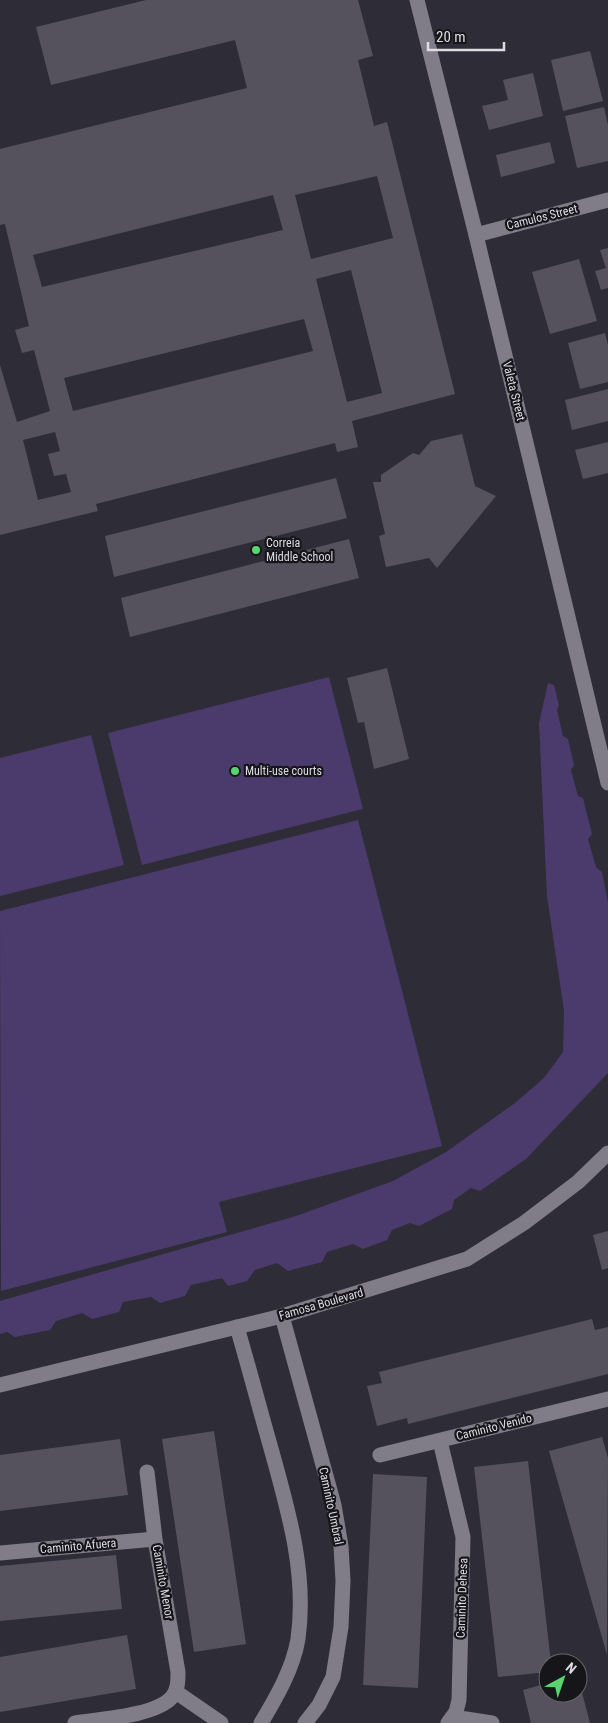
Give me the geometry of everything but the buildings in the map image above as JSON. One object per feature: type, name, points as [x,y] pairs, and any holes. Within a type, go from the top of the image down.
[{"type":"street","name":"Valeta Street","points":[[417,0],[476,235],[608,783]]},
{"type":"street","name":"Camulos Street","points":[[476,235],[608,200]]},
{"type":"street","name":"Famosa Boulevard","points":[[0,1385],[282,1316],[467,1260],[524,1222],[578,1182],[608,1152]]},
{"type":"street","name":"Caminito Umbral","points":[[282,1316],[334,1505],[342,1563],[341,1627],[333,1677],[319,1704],[306,1723]]},
{"type":"street","points":[[237,1327],[290,1519],[298,1559],[298,1640],[276,1698],[261,1723]]},
{"type":"street","name":"Caminito Venido","points":[[380,1455],[608,1399]]},
{"type":"street","name":"Caminito Dehesa","points":[[440,1441],[463,1537],[459,1700],[450,1720],[492,1723]]},
{"type":"street","name":"Caminito Menor","points":[[148,1472],[155,1539],[178,1672],[176,1692]]},
{"type":"street","name":"Caminito Afuera","points":[[0,1553],[155,1539]]},
{"type":"street","points":[[76,1723],[149,1710],[165,1703],[176,1692],[221,1723]]},
{"type":"shaded area","name":"Multi-use courts","points":[[329,677],[363,809],[142,865],[108,733]]},
{"type":"shaded area","points":[[548,683],[554,685],[563,736],[568,739],[574,765],[571,770],[578,796],[583,798],[592,834],[588,839],[596,867],[602,872],[608,902],[608,1073],[526,1159],[480,1191],[471,1188],[454,1200],[452,1209],[419,1226],[410,1223],[392,1230],[387,1240],[363,1249],[353,1244],[327,1252],[322,1262],[288,1271],[277,1263],[255,1270],[247,1281],[228,1286],[222,1278],[191,1285],[185,1296],[160,1303],[151,1297],[123,1302],[119,1312],[92,1319],[82,1313],[56,1321],[50,1330],[15,1337],[7,1332],[0,1334],[0,1301],[296,1216],[393,1181],[446,1152],[515,1103],[544,1078],[563,1052],[564,1011],[547,896],[539,723]]},
{"type":"shaded area","points":[[91,735],[124,865],[0,896],[0,758]]},
{"type":"shaded area","points":[[358,820],[442,1146],[219,1202],[227,1232],[1,1291],[0,911]]},
{"type":"place","name":"Correia Middle School","points":[[256,550]]},
{"type":"place","name":"Multi-use courts","points":[[235,771]]}]
